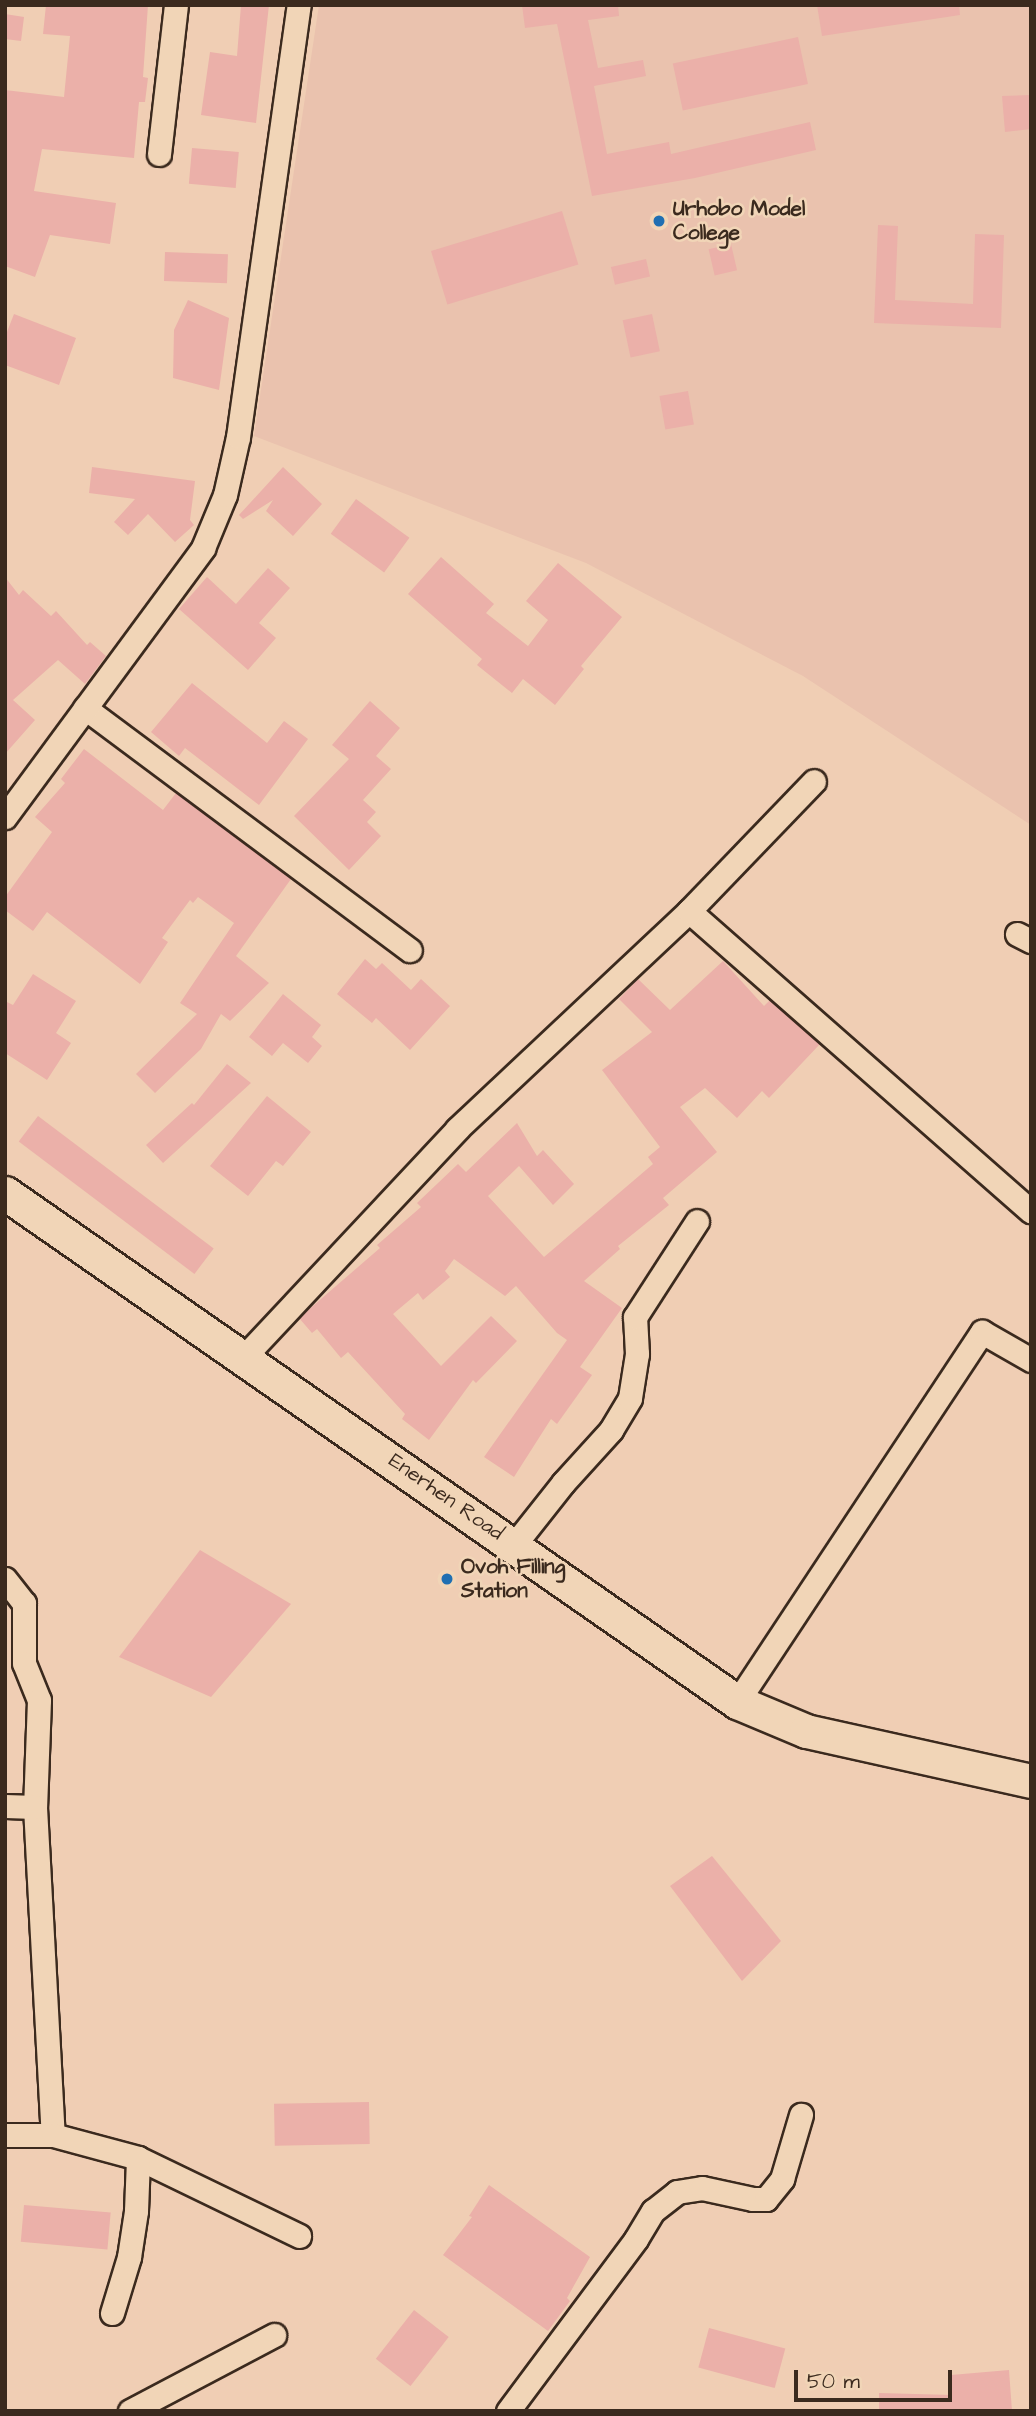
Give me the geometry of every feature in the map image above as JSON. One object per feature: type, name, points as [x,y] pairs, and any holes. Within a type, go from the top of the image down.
[{"type":"street","points":[[159,154],[176,5]]},
{"type":"street","points":[[5,817],[203,548],[225,495],[239,437],[299,5]]},
{"type":"street","points":[[85,708],[410,950]]},
{"type":"street","points":[[244,1357],[457,1129],[688,911],[814,781]]},
{"type":"street","points":[[688,911],[1031,1211]]},
{"type":"street","name":"Enerhen Road","points":[[5,1194],[244,1357],[737,1702],[806,1731],[1031,1781]]},
{"type":"street","points":[[514,1545],[563,1483],[611,1430],[630,1398],[637,1354],[635,1317],[697,1221]]},
{"type":"street","points":[[737,1702],[982,1332],[1031,1360]]},
{"type":"street","points":[[5,1579],[24,1603],[24,1663],[39,1700],[35,1807],[52,2135]]},
{"type":"street","points":[[5,1806],[35,1807]]},
{"type":"street","points":[[508,2411],[653,2211],[677,2192],[702,2188],[752,2199],[766,2199],[782,2179],[801,2115]]},
{"type":"street","points":[[5,2135],[52,2135],[138,2158],[299,2236]]},
{"type":"street","points":[[112,2313],[131,2246],[136,2211],[138,2158]]},
{"type":"street","points":[[130,2411],[274,2335]]},
{"type":"shaded area","name":"Urhobo Model College","points":[[319,5],[1031,5],[1031,825],[803,676],[586,563],[254,436]]},
{"type":"building","points":[[46,5],[148,5],[143,77],[148,78],[145,102],[139,102],[134,158],[42,149],[34,191],[116,203],[110,244],[50,235],[35,277],[5,266],[5,90],[64,97],[70,36],[43,34]]},
{"type":"building","points":[[241,5],[269,5],[256,123],[201,115],[210,52],[237,56]]},
{"type":"building","points":[[522,5],[618,5],[619,16],[588,20],[598,68],[643,60],[646,76],[594,86],[607,154],[669,142],[671,154],[810,122],[816,150],[695,178],[592,196],[557,24],[525,28]]},
{"type":"building","points":[[817,5],[959,5],[960,15],[822,36]]},
{"type":"building","points":[[5,14],[24,17],[21,41],[5,39]]},
{"type":"building","points":[[798,37],[808,84],[683,111],[673,64]]},
{"type":"building","points":[[1031,95],[1031,129],[1005,132],[1002,96]]},
{"type":"building","points":[[192,148],[239,152],[236,188],[189,184]]},
{"type":"building","points":[[562,211],[578,265],[447,305],[431,251]]},
{"type":"building","points":[[878,225],[898,226],[895,300],[973,304],[975,234],[1004,235],[1001,328],[874,323]]},
{"type":"building","points":[[731,244],[737,270],[715,275],[709,249]]},
{"type":"building","points":[[165,252],[228,254],[227,283],[164,281]]},
{"type":"building","points":[[646,259],[650,277],[615,285],[611,267]]},
{"type":"building","points":[[188,300],[229,318],[219,390],[173,378],[174,330]]},
{"type":"building","points":[[14,314],[76,338],[59,385],[5,365],[5,337]]},
{"type":"building","points":[[652,314],[660,351],[631,357],[623,320]]},
{"type":"building","points":[[688,391],[694,424],[665,430],[659,396]]},
{"type":"building","points":[[92,467],[195,481],[190,520],[194,525],[175,542],[148,514],[128,535],[114,522],[135,499],[89,493]]},
{"type":"building","points":[[283,467],[322,504],[293,536],[266,511],[273,500],[243,519],[239,515]]},
{"type":"building","points":[[356,499],[409,538],[384,573],[331,534]]},
{"type":"building","points":[[441,557],[494,604],[486,613],[528,646],[548,620],[526,601],[558,563],[622,617],[581,666],[584,669],[555,705],[523,679],[512,693],[477,665],[482,659],[408,594]]},
{"type":"building","points":[[268,568],[290,588],[259,623],[276,638],[248,670],[179,609],[207,577],[236,604]]},
{"type":"building","points":[[5,577],[19,595],[23,590],[51,616],[56,611],[87,645],[90,642],[106,656],[85,684],[58,660],[13,700],[35,720],[5,754]]},
{"type":"building","points":[[192,683],[267,743],[284,721],[308,739],[259,805],[185,748],[179,756],[151,732]]},
{"type":"building","points":[[370,701],[400,728],[376,756],[391,769],[363,800],[376,812],[367,822],[381,836],[349,870],[294,816],[349,759],[332,745]]},
{"type":"building","points":[[84,749],[163,810],[176,793],[291,879],[236,956],[269,983],[230,1021],[221,1014],[201,1049],[155,1093],[136,1074],[197,1014],[180,1003],[234,923],[198,897],[193,903],[190,900],[162,938],[168,942],[140,984],[47,912],[33,931],[5,910],[5,897],[52,832],[35,817],[65,783],[61,779]]},
{"type":"building","points":[[365,959],[376,969],[382,963],[411,990],[421,979],[450,1006],[410,1050],[376,1018],[372,1023],[337,994]]},
{"type":"building","points":[[723,961],[764,1006],[770,1000],[820,1044],[769,1098],[762,1091],[737,1118],[705,1088],[680,1107],[717,1152],[663,1198],[669,1205],[618,1246],[620,1249],[584,1281],[622,1308],[580,1367],[592,1375],[557,1424],[551,1419],[514,1477],[484,1457],[567,1340],[557,1333],[516,1286],[505,1296],[454,1259],[445,1271],[450,1277],[423,1300],[418,1293],[393,1314],[441,1366],[491,1316],[517,1341],[476,1383],[473,1380],[429,1440],[402,1419],[405,1414],[348,1352],[341,1358],[317,1329],[312,1333],[299,1318],[380,1248],[377,1245],[421,1207],[417,1203],[458,1164],[466,1172],[517,1123],[537,1156],[543,1150],[574,1184],[553,1205],[519,1166],[488,1196],[544,1257],[653,1164],[648,1157],[660,1147],[602,1070],[652,1032],[619,999],[638,979],[670,1010]]},
{"type":"building","points":[[33,974],[76,1001],[56,1033],[71,1043],[47,1080],[5,1053],[5,1001],[13,1005]]},
{"type":"building","points":[[283,994],[321,1025],[312,1037],[322,1046],[308,1063],[283,1043],[272,1056],[249,1037]]},
{"type":"building","points":[[227,1064],[251,1083],[163,1163],[146,1145],[192,1103],[194,1105]]},
{"type":"building","points":[[267,1096],[311,1132],[283,1166],[276,1161],[248,1196],[210,1166]]},
{"type":"building","points":[[38,1116],[214,1248],[194,1274],[19,1142]]},
{"type":"building","points":[[200,1550],[291,1604],[211,1697],[119,1657]]},
{"type":"building","points":[[712,1856],[781,1941],[742,1981],[670,1886]]},
{"type":"building","points":[[369,2102],[370,2144],[275,2146],[274,2104]]},
{"type":"building","points":[[489,2185],[590,2257],[567,2298],[570,2301],[548,2331],[443,2255],[472,2217],[469,2216]]},
{"type":"building","points":[[24,2205],[111,2213],[107,2249],[21,2242]]},
{"type":"building","points":[[414,2310],[449,2337],[411,2386],[376,2359]]},
{"type":"building","points":[[709,2328],[785,2348],[775,2388],[698,2368]]},
{"type":"building","points":[[1009,2370],[1012,2411],[879,2411],[879,2393],[952,2395],[951,2375]]},
{"type":"place","name":"Urhobo Model College","points":[[659,221]]},
{"type":"place","name":"Ovoh Filling Station","points":[[447,1579]]}]
